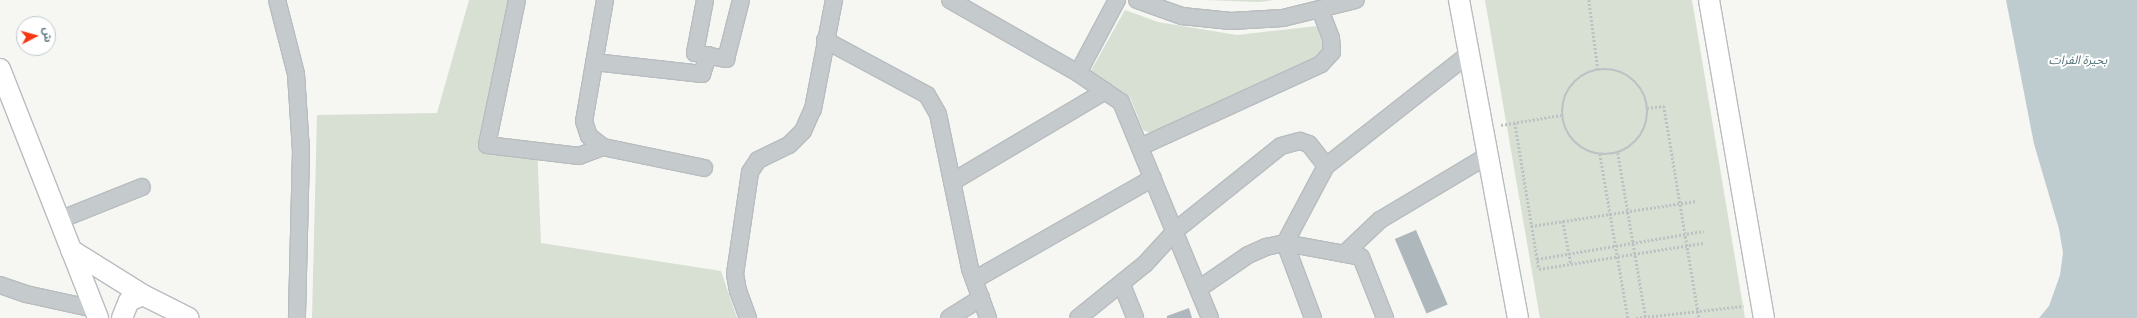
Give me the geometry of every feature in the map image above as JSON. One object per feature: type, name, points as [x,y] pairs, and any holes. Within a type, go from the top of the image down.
[{"type":"main road","points":[[1459,0],[1518,318]]},
{"type":"main road","points":[[1709,0],[1764,318]]},
{"type":"main road","points":[[0,69],[96,313]]},
{"type":"main road","points":[[71,250],[143,295],[189,318]]},
{"type":"main road","points":[[122,318],[129,301],[143,295]]},
{"type":"street","points":[[277,0],[296,74],[301,151],[297,318]]},
{"type":"street","points":[[516,0],[487,145],[579,156],[603,147]]},
{"type":"street","points":[[605,0],[584,121],[589,136],[603,147],[704,168]]},
{"type":"street","points":[[705,0],[695,53],[726,59],[741,0]]},
{"type":"street","points":[[748,318],[738,291],[735,274],[750,172],[758,160],[789,145],[803,131],[813,109],[825,40],[834,0]]},
{"type":"street","points":[[950,0],[1078,73],[1121,102],[1200,288],[1210,318]]},
{"type":"street","points":[[1078,73],[1117,0]]},
{"type":"street","points":[[1137,0],[1182,16],[1231,21],[1283,18],[1356,0]]},
{"type":"street","points":[[1140,147],[1321,64],[1332,52],[1331,38],[1320,10]]},
{"type":"street","points":[[825,40],[927,95],[938,114],[974,280],[988,318]]},
{"type":"street","points":[[1313,318],[1286,243],[1326,166],[1469,54]]},
{"type":"street","points":[[594,62],[702,74],[708,55]]},
{"type":"street","points":[[952,182],[1105,91]]},
{"type":"street","points":[[1078,318],[1122,285],[1176,230],[1281,146],[1300,141],[1309,144],[1326,166]]},
{"type":"street","points":[[1344,254],[1380,220],[1487,156]]},
{"type":"street","points":[[974,280],[1153,178]]},
{"type":"street","points":[[59,220],[142,186]]},
{"type":"street","points":[[1200,288],[1248,255],[1266,246],[1286,243],[1361,257],[1385,318]]},
{"type":"street","points":[[0,285],[26,294],[96,313]]},
{"type":"street","points":[[1122,285],[1135,318]]},
{"type":"street","points":[[949,318],[981,298]]},
{"type":"path","points":[[1589,0],[1598,69]]},
{"type":"path","points":[[1598,69],[1618,70],[1630,77],[1640,87],[1647,108],[1645,129],[1637,141],[1618,152],[1600,154],[1583,150],[1572,140],[1564,128],[1561,115],[1563,101],[1568,88],[1578,77],[1598,69]]},
{"type":"path","points":[[1647,108],[1664,106],[1699,318]]},
{"type":"path","points":[[1482,129],[1561,115]]},
{"type":"path","points":[[1515,123],[1539,269],[1703,243]]},
{"type":"path","points":[[1618,152],[1645,318]]},
{"type":"path","points":[[1600,154],[1628,318]]},
{"type":"path","points":[[1532,226],[1696,201]]},
{"type":"path","points":[[1563,221],[1571,264]]},
{"type":"path","points":[[1537,259],[1704,231]]},
{"type":"path","points":[[1636,318],[1743,306]]},
{"type":"shaded area","points":[[469,0],[510,0],[487,137],[537,144],[541,243],[721,271],[737,318],[312,318],[317,115],[437,113]]},
{"type":"shaded area","points":[[1206,0],[1274,0],[1259,2]]},
{"type":"shaded area","points":[[1485,0],[1692,0],[1745,318],[1540,318]]},
{"type":"shaded area","points":[[1125,10],[1158,22],[1237,35],[1317,26],[1331,41],[1328,52],[1156,135],[1143,130],[1130,97],[1089,74]]},
{"type":"water","name":"بحيرة الفرات","points":[[2006,0],[2137,0],[2137,318],[2039,318],[2049,306],[2060,275],[2063,253],[2059,229],[2034,144]]},
{"type":"building","points":[[1416,230],[1448,305],[1426,314],[1395,239]]},
{"type":"building","points":[[1189,308],[1192,318],[1167,318],[1167,316]]}]
